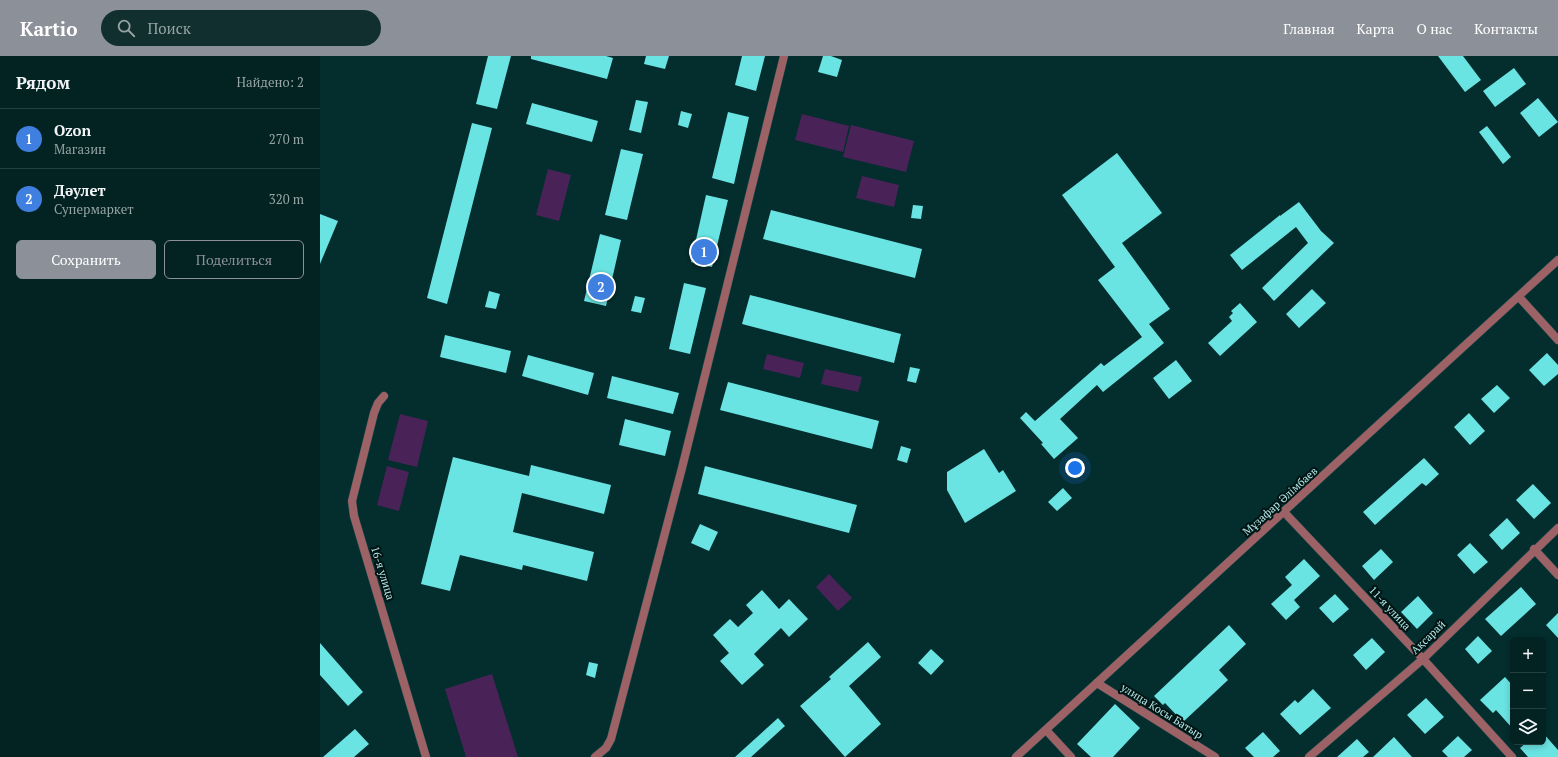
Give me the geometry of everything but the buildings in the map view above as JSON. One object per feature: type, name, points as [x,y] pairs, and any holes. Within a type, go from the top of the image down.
[{"type":"street","points":[[595,757],[606,748],[611,739],[682,468],[784,56]]},
{"type":"street","name":"Мұзафар Әлімбаев","points":[[1016,757],[1558,260]]},
{"type":"street","points":[[1519,297],[1558,340]]},
{"type":"street","name":"16-я улица","points":[[384,396],[378,402],[374,413],[352,501],[354,516],[426,757]]},
{"type":"street","name":"11-я улица","points":[[1284,512],[1423,659],[1512,757]]},
{"type":"street","name":"Ақсарай","points":[[1309,757],[1423,659],[1534,549],[1558,528]]},
{"type":"street","points":[[1534,549],[1558,575]]},
{"type":"street","name":"улица Косы Батыр","points":[[1097,683],[1215,757]]},
{"type":"street","points":[[1046,730],[1070,757]]},
{"type":"shaded area","points":[[802,114],[849,126],[843,152],[795,140]]},
{"type":"shaded area","points":[[851,125],[914,141],[906,172],[843,157]]},
{"type":"shaded area","points":[[548,169],[571,175],[559,221],[536,215]]},
{"type":"shaded area","points":[[862,176],[899,185],[894,207],[856,198]]},
{"type":"shaded area","points":[[767,354],[804,363],[800,378],[763,369]]},
{"type":"shaded area","points":[[825,369],[862,377],[858,392],[821,384]]},
{"type":"shaded area","points":[[400,414],[428,421],[417,467],[388,460]]},
{"type":"shaded area","points":[[387,466],[409,472],[399,511],[377,505]]},
{"type":"shaded area","points":[[829,574],[852,598],[838,611],[816,587]]},
{"type":"shaded area","points":[[492,674],[518,757],[466,757],[445,689]]},
{"type":"place","name":"Ozon","points":[[704,252]]},
{"type":"place","name":"Дәулет","points":[[601,287]]}]
